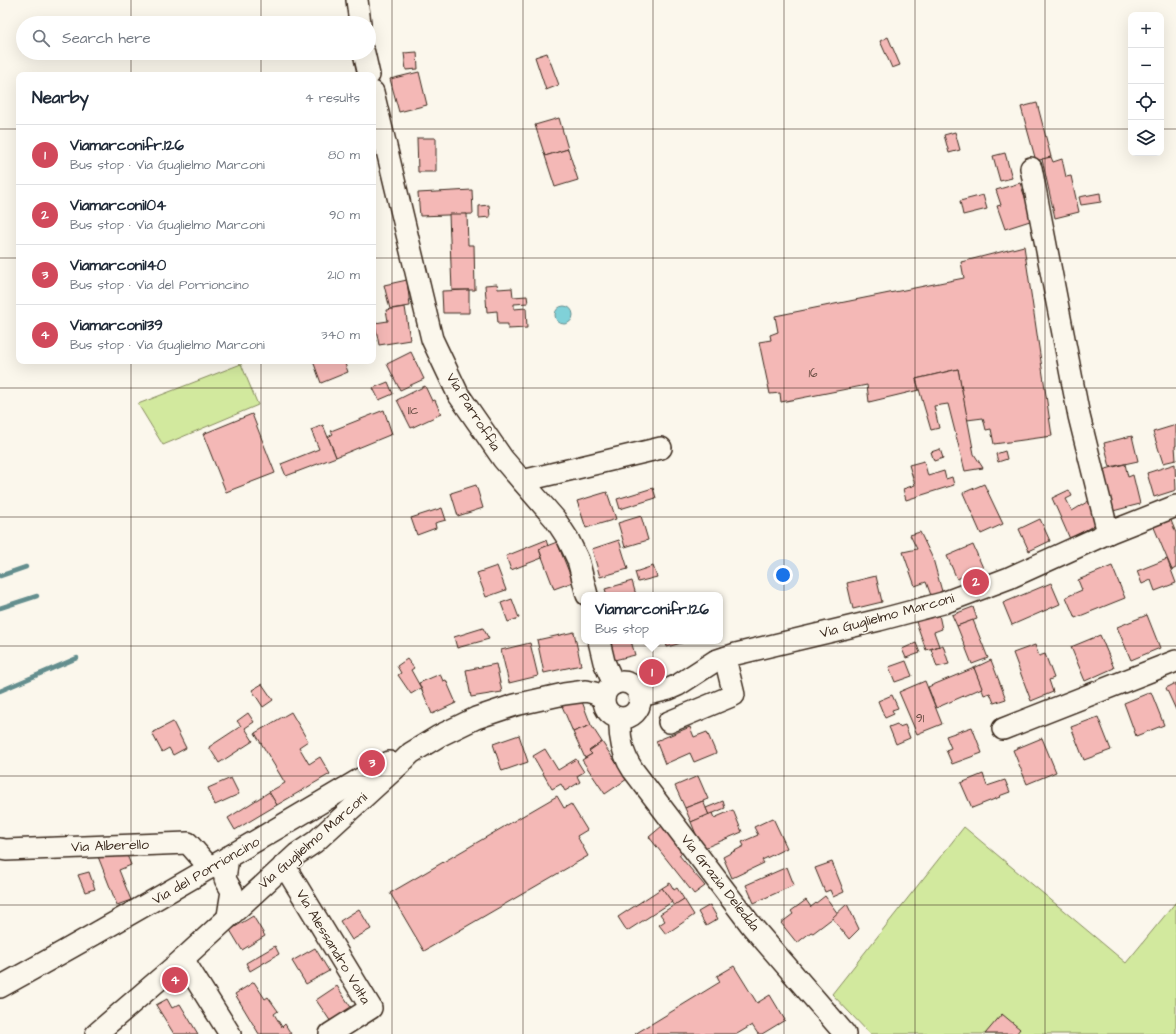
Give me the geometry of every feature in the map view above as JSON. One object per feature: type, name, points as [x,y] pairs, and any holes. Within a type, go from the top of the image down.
[{"type":"street","points":[[357,0],[359,16]]},
{"type":"street","points":[[366,60],[368,72]]},
{"type":"street","name":"Via Parroffia","points":[[376,105],[432,339],[458,394],[503,459],[555,519],[568,539],[578,560],[586,592]]},
{"type":"street","points":[[1031,168],[1079,416],[1108,533]]},
{"type":"street","points":[[522,481],[661,448]]},
{"type":"street","name":"Via Guglielmo Marconi","points":[[640,696],[669,689],[678,685],[715,662],[725,658],[943,603],[1009,578],[1108,533],[1176,506]]},
{"type":"street","points":[[600,644],[609,691],[605,704],[609,713],[620,718],[630,717],[635,713],[641,702],[637,689],[633,685],[620,682],[609,691]]},
{"type":"street","points":[[669,722],[734,695],[725,658]]},
{"type":"street","points":[[1002,729],[1176,661]]},
{"type":"street","name":"Via Guglielmo Marconi","points":[[96,1034],[184,959],[252,894],[291,859],[315,842],[411,753],[457,726],[515,705],[564,694],[609,691]]},
{"type":"street","name":"Via Grazia Deledda","points":[[620,718],[619,732],[622,747],[633,770],[751,924],[845,1034]]},
{"type":"street","name":"Via del Porrioncino","points":[[0,987],[120,920],[218,877],[228,857],[394,759],[411,753]]},
{"type":"street","points":[[286,824],[295,825],[300,828],[305,837],[305,841],[291,859]]},
{"type":"street","name":"Via Alberello","points":[[0,849],[188,843],[218,877]]},
{"type":"street","name":"Via Alessandro Volta","points":[[291,859],[371,1008],[330,1034]]},
{"type":"street","points":[[218,877],[252,894]]},
{"type":"street","points":[[218,877],[228,916]]},
{"type":"street","points":[[184,959],[230,1034]]},
{"type":"green space","points":[[241,364],[258,405],[163,445],[138,404]]},
{"type":"green space","points":[[964,827],[1126,963],[1176,902],[1176,1034],[870,1034],[832,994]]},
{"type":"water","points":[[564,306],[570,309],[573,315],[570,321],[564,324],[558,321],[555,315],[558,309]]},
{"type":"building","points":[[888,37],[900,65],[892,68],[880,41]]},
{"type":"building","points":[[417,52],[418,69],[406,70],[404,53]]},
{"type":"building","points":[[547,53],[559,85],[546,90],[535,57]]},
{"type":"building","points":[[419,72],[427,105],[399,112],[390,79]]},
{"type":"building","points":[[1037,103],[1051,157],[1036,161],[1021,107]]},
{"type":"building","points":[[559,118],[568,149],[545,156],[535,125]]},
{"type":"building","points":[[955,132],[960,150],[949,153],[944,135]]},
{"type":"building","points":[[417,138],[436,138],[436,172],[418,172]]},
{"type":"building","points":[[568,149],[578,180],[555,187],[545,156]]},
{"type":"building","points":[[1005,153],[1012,178],[1000,181],[993,156]]},
{"type":"building","points":[[1051,157],[1053,162],[1062,159],[1066,177],[1071,176],[1079,212],[1055,218],[1042,159]]},
{"type":"building","points":[[1020,183],[1033,220],[1005,229],[997,206],[1001,205],[996,190]]},
{"type":"building","points":[[472,190],[473,214],[420,216],[418,193]]},
{"type":"building","points":[[1100,193],[1101,202],[1081,205],[1079,197]]},
{"type":"building","points":[[983,195],[987,209],[963,215],[960,201]]},
{"type":"building","points":[[489,205],[490,217],[479,218],[479,206]]},
{"type":"building","points":[[449,214],[467,214],[468,245],[474,245],[475,290],[452,290]]},
{"type":"building","points":[[1024,246],[1052,436],[994,444],[991,429],[986,430],[983,418],[967,420],[958,369],[916,379],[919,390],[869,402],[867,385],[781,402],[780,393],[770,394],[759,342],[771,340],[770,335],[778,332],[775,316],[964,278],[961,262]]},
{"type":"building","points":[[407,280],[410,306],[390,309],[384,285]]},
{"type":"building","points":[[497,284],[498,289],[512,288],[513,297],[527,296],[528,303],[514,304],[514,309],[526,308],[527,328],[508,329],[508,324],[498,324],[497,311],[487,312],[485,285]]},
{"type":"building","points":[[469,290],[469,313],[443,313],[442,291]]},
{"type":"building","points":[[405,307],[410,340],[379,345],[376,323],[388,321],[386,310]]},
{"type":"building","points":[[411,352],[424,379],[400,390],[387,364]]},
{"type":"building","points":[[314,364],[345,364],[348,372],[321,383]]},
{"type":"building","points":[[958,369],[974,454],[983,468],[965,471],[948,404],[934,406],[939,428],[931,430],[916,379]]},
{"type":"building","points":[[388,382],[393,394],[379,400],[373,388]]},
{"type":"building","points":[[425,386],[432,401],[435,400],[441,414],[411,428],[397,400]]},
{"type":"building","points":[[384,410],[392,434],[336,457],[328,437],[333,434],[331,431]]},
{"type":"building","points":[[252,414],[275,473],[226,492],[203,434]]},
{"type":"building","points":[[323,425],[336,457],[286,476],[281,464],[319,449],[311,430]]},
{"type":"building","points":[[1176,425],[1176,460],[1163,463],[1153,432]]},
{"type":"building","points":[[1132,436],[1138,461],[1110,467],[1104,443]]},
{"type":"building","points":[[940,449],[943,458],[934,461],[931,452]]},
{"type":"building","points":[[1005,451],[1007,459],[998,462],[996,454]]},
{"type":"building","points":[[924,461],[928,476],[944,471],[946,479],[952,477],[954,485],[906,500],[903,489],[915,485],[909,465]]},
{"type":"building","points":[[1125,464],[1128,477],[1133,475],[1140,504],[1109,512],[1098,471]]},
{"type":"building","points":[[1175,464],[1176,490],[1154,497],[1147,473]]},
{"type":"building","points":[[984,484],[1003,524],[981,534],[963,493]]},
{"type":"building","points":[[476,485],[483,508],[458,516],[451,493]]},
{"type":"building","points":[[653,488],[656,498],[620,509],[617,499]]},
{"type":"building","points":[[1069,490],[1072,496],[1066,499],[1072,511],[1092,499],[1098,523],[1070,539],[1052,498]]},
{"type":"building","points":[[607,492],[616,519],[586,528],[577,501]]},
{"type":"building","points":[[442,508],[446,520],[435,523],[436,528],[417,535],[411,518]]},
{"type":"building","points":[[641,516],[648,540],[625,547],[618,523]]},
{"type":"building","points":[[1170,518],[1176,533],[1176,568],[1172,570],[1153,525]]},
{"type":"building","points":[[1040,519],[1050,541],[1029,551],[1019,529]]},
{"type":"building","points":[[920,532],[933,559],[943,595],[932,598],[926,582],[915,586],[903,552],[917,549],[910,535]]},
{"type":"building","points":[[546,540],[548,546],[539,549],[542,558],[511,570],[506,556]]},
{"type":"building","points":[[619,540],[628,569],[600,577],[592,549]]},
{"type":"building","points":[[557,542],[573,582],[554,589],[539,549]]},
{"type":"building","points":[[973,545],[983,568],[957,579],[947,556]]},
{"type":"building","points":[[1167,559],[1176,583],[1155,591],[1151,580],[1142,584],[1137,571]]},
{"type":"building","points":[[497,566],[506,590],[486,597],[477,573]]},
{"type":"building","points":[[653,566],[657,577],[638,582],[635,572]]},
{"type":"building","points":[[1112,566],[1125,598],[1075,618],[1066,597],[1082,590],[1078,580]]},
{"type":"building","points":[[876,576],[882,602],[853,609],[847,583]]},
{"type":"building","points":[[632,581],[635,592],[606,592],[605,589]]},
{"type":"building","points":[[1051,583],[1060,604],[1012,625],[1003,603]]},
{"type":"building","points":[[512,599],[519,618],[508,622],[501,603]]},
{"type":"building","points":[[973,607],[977,619],[957,626],[952,615]]},
{"type":"building","points":[[939,615],[942,629],[934,632],[939,646],[926,650],[915,619]]},
{"type":"building","points":[[1147,615],[1160,648],[1131,660],[1117,627]]},
{"type":"building","points":[[973,620],[988,658],[972,664],[957,626]]},
{"type":"building","points":[[483,628],[489,639],[457,648],[454,637]]},
{"type":"building","points":[[574,632],[581,665],[544,673],[537,640]]},
{"type":"building","points":[[1100,635],[1114,668],[1085,681],[1071,647]]},
{"type":"building","points":[[530,643],[538,676],[509,683],[501,650]]},
{"type":"building","points":[[916,643],[920,653],[906,658],[902,649]]},
{"type":"building","points":[[606,644],[632,644],[635,655],[610,661]]},
{"type":"building","points":[[666,644],[678,644],[667,647]]},
{"type":"building","points":[[943,645],[949,664],[937,667],[931,649]]},
{"type":"building","points":[[1035,645],[1039,656],[1045,654],[1054,678],[1049,680],[1053,692],[1031,701],[1013,653]]},
{"type":"building","points":[[407,659],[414,668],[411,670],[421,688],[411,694],[398,675],[401,673],[397,666]]},
{"type":"building","points":[[991,660],[1006,699],[994,703],[990,693],[984,695],[974,668]]},
{"type":"building","points":[[906,661],[912,676],[895,682],[889,667]]},
{"type":"building","points":[[496,664],[502,692],[471,697],[466,670]]},
{"type":"building","points":[[974,668],[982,688],[936,708],[928,687]]},
{"type":"building","points":[[440,674],[443,681],[446,680],[456,703],[432,714],[419,683]]},
{"type":"building","points":[[925,681],[942,724],[917,734],[899,692]]},
{"type":"building","points":[[1176,683],[1176,710],[1166,688]]},
{"type":"building","points":[[262,684],[273,700],[263,707],[252,690]]},
{"type":"building","points":[[1151,692],[1164,725],[1136,736],[1124,703]]},
{"type":"building","points":[[892,695],[898,708],[892,710],[894,714],[885,718],[878,701]]},
{"type":"building","points":[[581,699],[591,725],[573,732],[562,706]]},
{"type":"building","points":[[291,712],[308,741],[299,747],[309,764],[320,757],[330,774],[277,805],[269,792],[285,783],[255,733]]},
{"type":"building","points":[[248,713],[254,722],[245,728],[253,741],[219,763],[209,747],[241,726],[237,721]]},
{"type":"building","points":[[1098,717],[1111,750],[1084,760],[1071,727]]},
{"type":"building","points":[[173,722],[186,748],[173,755],[169,748],[162,752],[152,733]]},
{"type":"building","points":[[897,724],[899,727],[905,725],[910,738],[896,744],[889,727]]},
{"type":"building","points":[[591,725],[602,742],[589,751],[592,754],[585,758],[573,732]]},
{"type":"building","points":[[690,727],[694,737],[707,732],[716,753],[694,762],[690,753],[665,764],[656,741]]},
{"type":"building","points":[[972,727],[982,753],[952,764],[946,750],[951,748],[946,736]]},
{"type":"building","points":[[519,735],[528,762],[502,771],[493,744]]},
{"type":"building","points":[[1042,738],[1056,772],[1027,784],[1013,750]]},
{"type":"building","points":[[602,742],[627,779],[605,794],[582,760],[592,754],[589,751]]},
{"type":"building","points":[[545,749],[558,770],[576,759],[584,772],[577,776],[580,782],[565,791],[561,784],[552,789],[533,756]]},
{"type":"building","points":[[983,774],[987,786],[1005,780],[1010,792],[972,808],[961,783]]},
{"type":"building","points":[[698,776],[708,799],[685,808],[675,786]]},
{"type":"building","points":[[231,778],[239,794],[215,805],[208,788]]},
{"type":"building","points":[[269,792],[277,805],[235,830],[228,818]]},
{"type":"building","points":[[557,796],[564,808],[571,804],[587,830],[577,836],[588,856],[424,951],[390,893]]},
{"type":"building","points":[[703,801],[709,815],[691,822],[685,808]]},
{"type":"building","points":[[723,801],[725,808],[709,815],[706,808]]},
{"type":"building","points":[[733,810],[742,832],[702,849],[691,822],[712,813],[714,818]]},
{"type":"building","points":[[773,818],[787,848],[762,860],[764,863],[732,878],[723,857],[744,846],[742,842],[758,835],[754,827]]},
{"type":"building","points":[[662,826],[683,852],[679,855],[705,886],[694,894],[649,837]]},
{"type":"building","points":[[125,850],[131,865],[119,870],[131,900],[117,905],[97,854]]},
{"type":"building","points":[[832,862],[844,892],[833,897],[830,890],[825,892],[815,868]]},
{"type":"building","points":[[787,867],[794,885],[754,903],[746,885]]},
{"type":"building","points":[[89,872],[95,889],[85,892],[78,875]]},
{"type":"building","points":[[670,883],[674,890],[677,888],[684,899],[674,906],[662,888]]},
{"type":"building","points":[[662,888],[672,902],[627,931],[618,917]]},
{"type":"building","points":[[825,896],[838,914],[797,943],[781,923],[793,914],[791,911],[806,900],[811,907]]},
{"type":"building","points":[[684,899],[694,915],[666,934],[659,925],[665,921],[660,914]]},
{"type":"building","points":[[847,904],[859,929],[849,939],[832,918]]},
{"type":"building","points":[[710,905],[718,919],[706,926],[698,912]]},
{"type":"building","points":[[359,909],[371,929],[352,940],[340,921]]},
{"type":"building","points":[[253,916],[265,936],[242,950],[230,930]]},
{"type":"building","points":[[275,946],[279,954],[250,971],[246,963]]},
{"type":"building","points":[[315,948],[329,971],[306,984],[292,961]]},
{"type":"building","points":[[734,966],[757,1003],[770,995],[785,1020],[762,1034],[758,1034],[752,1025],[737,1034],[635,1034],[720,982],[717,976]]},
{"type":"building","points":[[254,982],[265,999],[268,997],[278,1011],[274,1014],[282,1027],[285,1024],[291,1034],[259,1034],[235,994]]},
{"type":"building","points":[[337,986],[352,1009],[331,1022],[316,1000]]},
{"type":"building","points":[[167,999],[172,1008],[180,1004],[198,1034],[174,1034],[156,1005]]},
{"type":"building","points":[[1002,1014],[1020,1029],[1016,1034],[985,1034]]},
{"type":"waterway","points":[[0,576],[26,567]]},
{"type":"waterway","points":[[0,608],[37,596]]},
{"type":"waterway","points":[[0,691],[77,658]]},
{"type":"place","name":"Viamarconi104","points":[[976,582]]},
{"type":"place","name":"Viamarconifr.126","points":[[652,672]]},
{"type":"place","name":"Viamarconi140","points":[[372,763]]},
{"type":"place","name":"Viamarconi139","points":[[175,980]]}]
